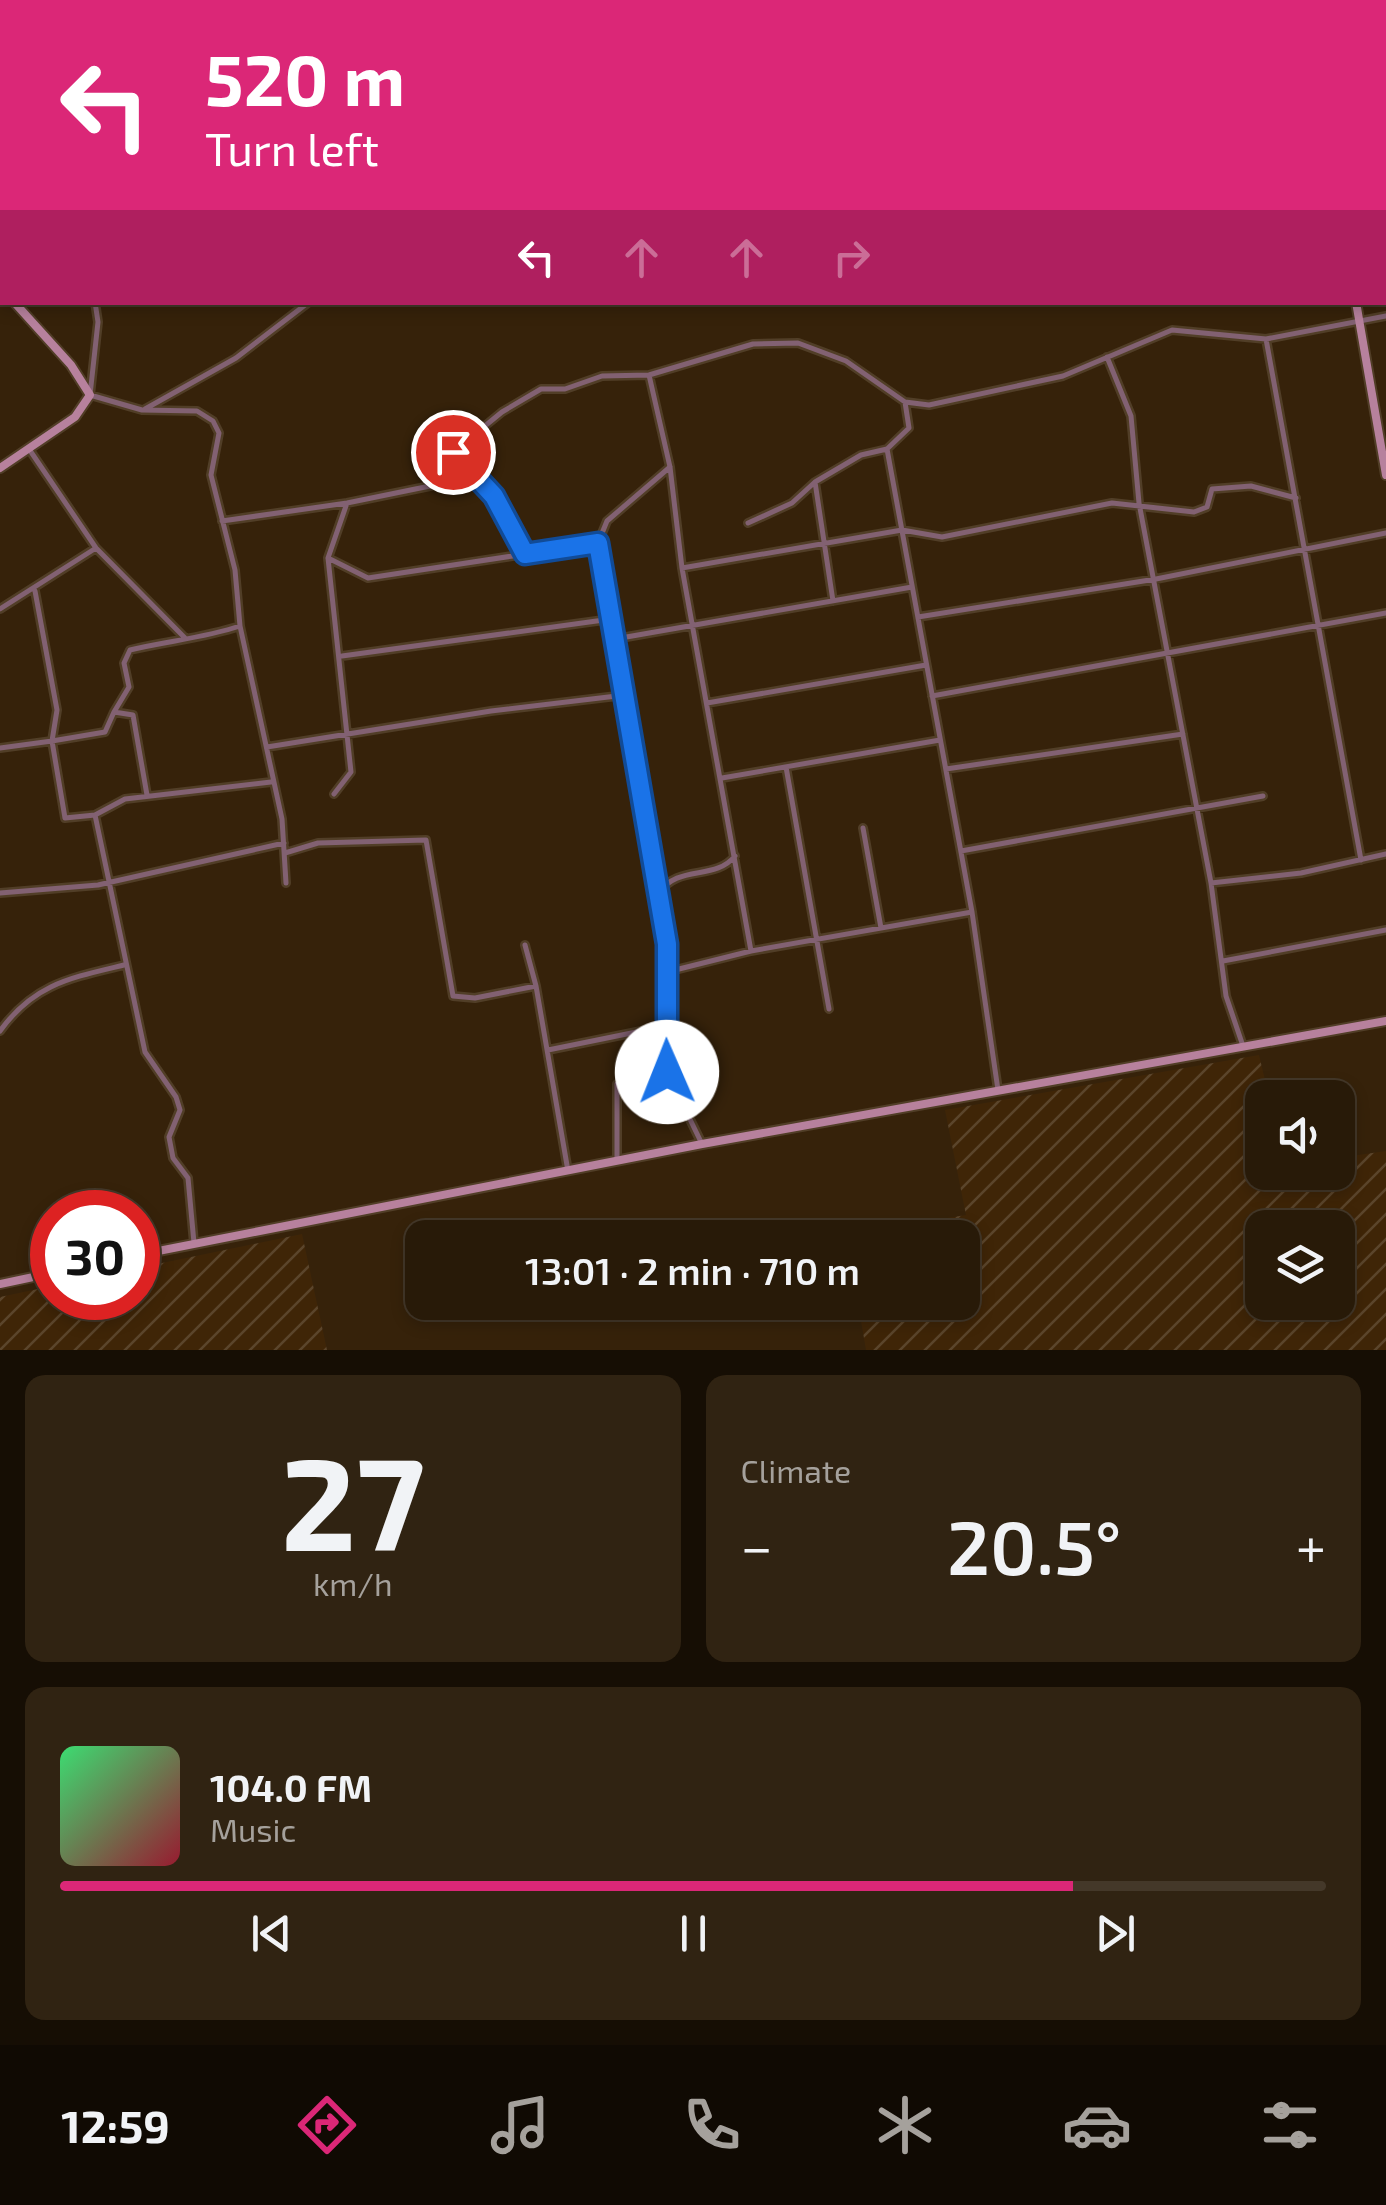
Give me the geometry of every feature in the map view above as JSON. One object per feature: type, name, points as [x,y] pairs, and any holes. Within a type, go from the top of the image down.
[{"type":"street","points":[[17,305],[71,365],[90,395],[142,410],[197,411],[214,421],[219,433],[211,476],[235,570],[240,626],[268,747],[284,843],[286,883]]},
{"type":"street","points":[[0,468],[75,416],[90,395],[98,322],[95,305]]},
{"type":"street","points":[[142,410],[236,358],[305,305]]},
{"type":"street","points":[[1356,305],[1386,476]]},
{"type":"street","points":[[525,554],[494,496],[453,452],[502,412],[541,389],[565,390],[602,376],[650,375],[753,344],[798,343],[846,360],[905,402],[929,405],[1063,376],[1172,330],[1266,338],[1386,316]]},
{"type":"street","points":[[1266,338],[1361,860]]},
{"type":"street","points":[[1107,356],[1131,416],[1139,503],[1211,883],[1226,996],[1242,1046]]},
{"type":"street","points":[[650,375],[670,467],[682,568],[751,951]]},
{"type":"street","points":[[748,523],[792,504],[815,482],[860,454],[887,449],[909,428],[905,402]]},
{"type":"street","points":[[887,449],[972,912],[999,1094]]},
{"type":"street","points":[[29,450],[96,548],[185,638]]},
{"type":"street","points":[[670,467],[607,521],[598,543],[658,896],[667,972],[667,1072],[702,1144]]},
{"type":"street","points":[[222,521],[347,503],[474,478]]},
{"type":"street","points":[[815,482],[833,600]]},
{"type":"street","points":[[682,568],[902,530],[942,538],[1112,503],[1194,512],[1207,507],[1212,489],[1251,486],[1296,498]]},
{"type":"street","points":[[334,794],[350,772],[344,733],[342,656],[328,558],[347,503]]},
{"type":"street","points":[[918,617],[1156,579],[1386,533]]},
{"type":"street","points":[[328,558],[368,578],[598,543]]},
{"type":"street","points":[[0,609],[96,548]]},
{"type":"street","points":[[615,639],[912,586]]},
{"type":"street","points":[[35,590],[57,710],[52,741],[64,818],[95,815],[125,799],[147,795],[272,782]]},
{"type":"street","points":[[932,696],[1386,613]]},
{"type":"street","points":[[342,656],[611,619]]},
{"type":"street","points":[[0,748],[105,732],[129,687],[124,663],[130,650],[202,638],[240,626]]},
{"type":"street","points":[[707,703],[927,665]]},
{"type":"street","points":[[268,747],[625,695]]},
{"type":"street","points":[[114,712],[132,715],[147,795]]},
{"type":"street","points":[[946,769],[1182,734]]},
{"type":"street","points":[[721,778],[940,740]]},
{"type":"street","points":[[786,766],[829,1008]]},
{"type":"street","points":[[961,851],[1263,796]]},
{"type":"street","points":[[95,815],[145,1052],[176,1097],[180,1110],[169,1137],[173,1158],[188,1178],[194,1244]]},
{"type":"street","points":[[863,828],[881,928]]},
{"type":"street","points":[[285,853],[318,843],[426,840],[453,996],[460,1000],[536,986]]},
{"type":"street","points":[[0,893],[110,881],[284,843]]},
{"type":"street","points":[[1211,883],[1300,873],[1386,854]]},
{"type":"street","points":[[658,896],[676,876],[720,868],[735,855]]},
{"type":"street","points":[[667,972],[751,951],[972,912]]},
{"type":"street","points":[[1222,961],[1386,930]]},
{"type":"street","points":[[525,946],[536,986],[568,1174]]},
{"type":"street","points":[[0,1031],[20,1004],[72,978],[124,965]]},
{"type":"street","points":[[160,1251],[568,1174],[702,1144],[999,1094],[1386,1021]]},
{"type":"street","points":[[548,1050],[666,1026]]},
{"type":"street","points":[[617,1084],[617,1163]]},
{"type":"street","points":[[0,1284],[30,1278]]},
{"type":"shaded area","points":[[1259,1055],[1265,1080],[1245,1080],[1245,1190],[1355,1190],[1355,1156],[1386,1151],[1386,1350],[866,1350],[861,1320],[980,1320],[980,1220],[935,1220],[966,1215],[945,1110]]},
{"type":"shaded area","points":[[302,1234],[327,1350],[0,1350],[0,1297],[30,1291],[30,1320],[160,1320],[160,1263]]},
{"type":"route","points":[[453,452],[494,496],[525,554],[598,543],[667,944],[667,1072]]}]
